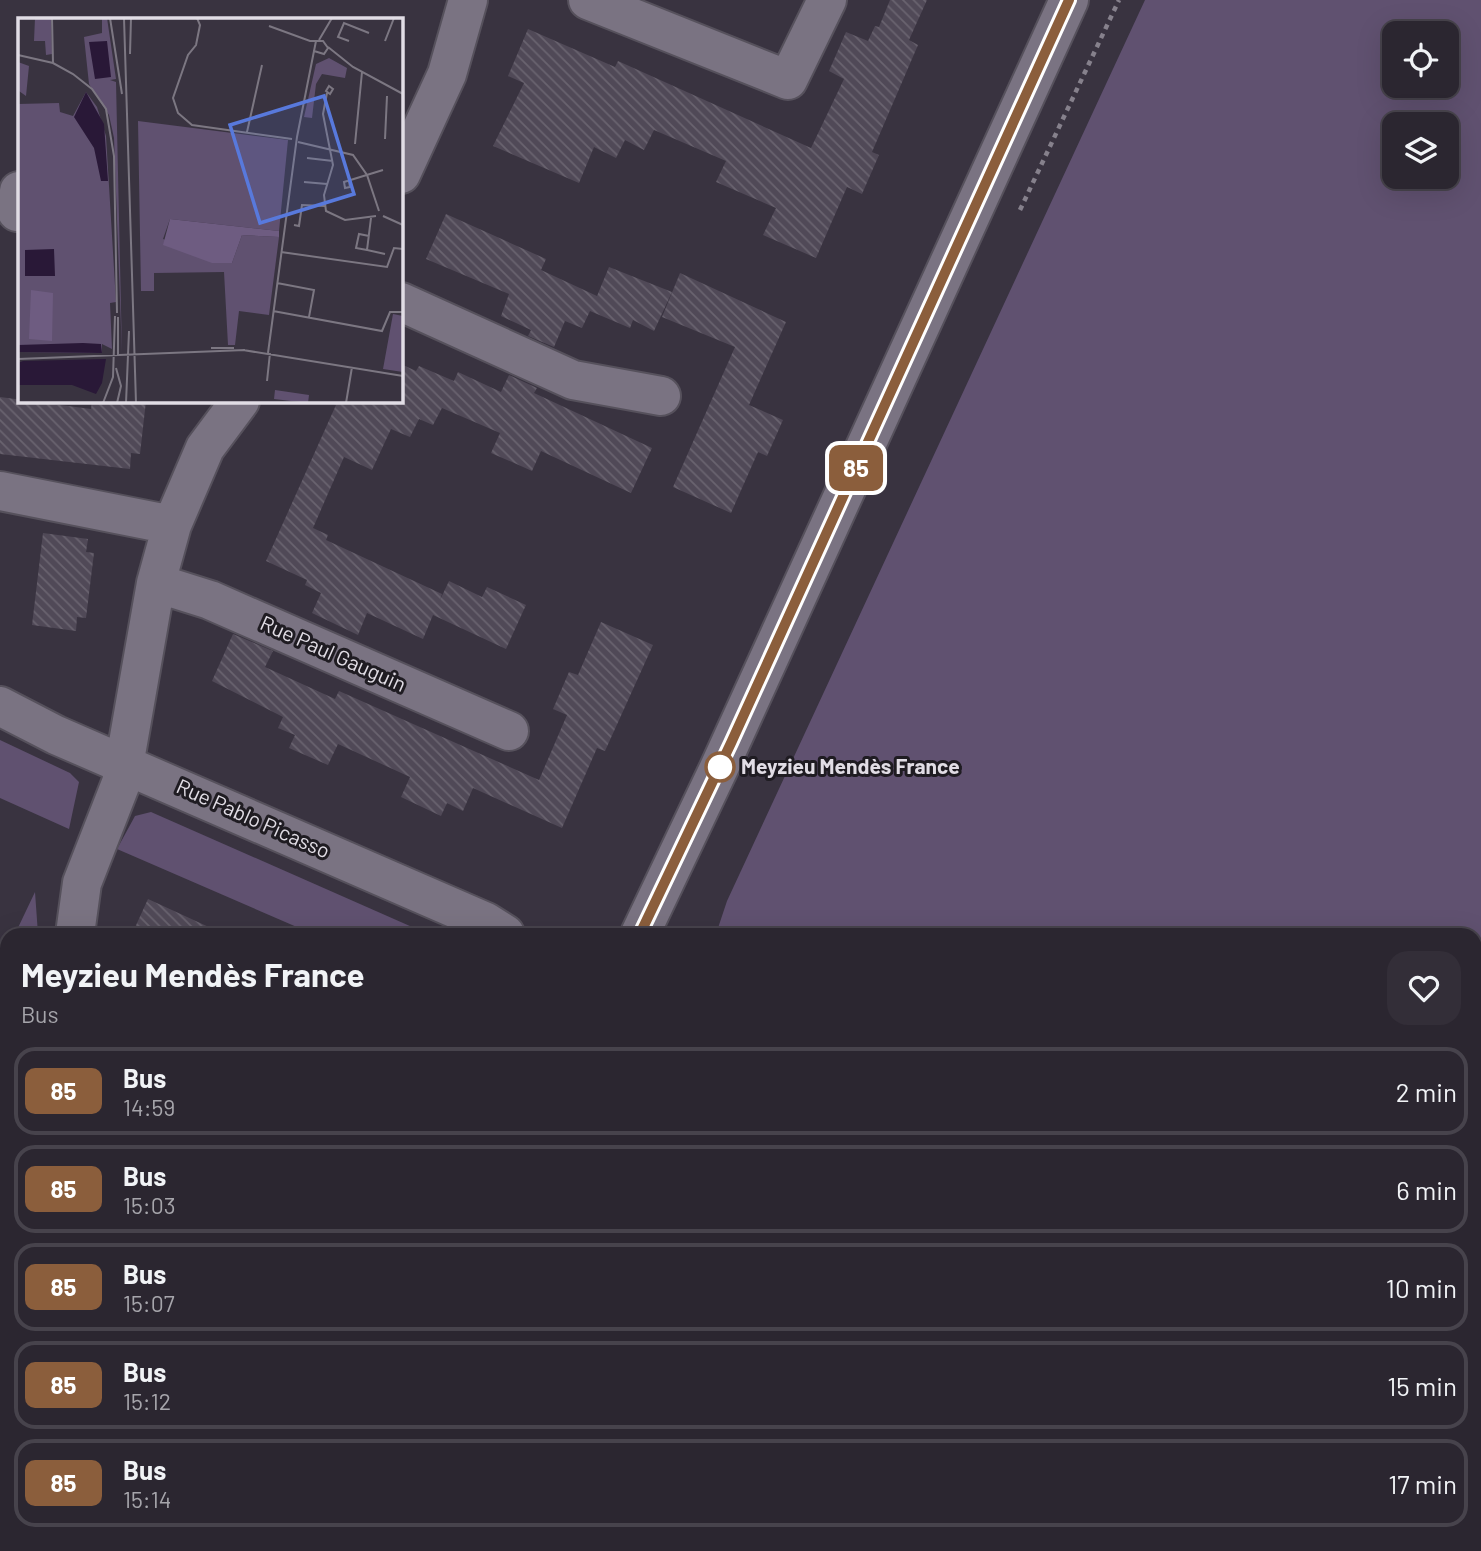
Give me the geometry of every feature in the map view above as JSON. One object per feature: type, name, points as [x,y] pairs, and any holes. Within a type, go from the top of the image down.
[{"type":"street","points":[[402,172],[447,74],[468,0]]},
{"type":"street","points":[[589,0],[788,80],[827,0]]},
{"type":"street","points":[[643,928],[731,743],[1069,0]]},
{"type":"street","points":[[402,302],[573,380],[661,397]]},
{"type":"street","points":[[76,928],[82,883],[121,783],[156,583],[172,525],[205,448],[239,402]]},
{"type":"street","points":[[0,491],[172,525]]},
{"type":"street","name":"Rue Paul Gauguin","points":[[156,583],[210,600],[509,731]]},
{"type":"street","name":"Rue Pablo Picasso","points":[[0,706],[56,735],[125,763],[496,928]]},
{"type":"shaded area","points":[[1145,0],[1481,0],[1481,928],[718,928],[727,901]]},
{"type":"shaded area","points":[[0,740],[70,773],[79,782],[69,829],[0,798]]},
{"type":"shaded area","points":[[151,812],[414,928],[299,928],[117,849],[135,816]]},
{"type":"shaded area","points":[[35,892],[38,928],[18,928]]},
{"type":"building","points":[[890,0],[927,0],[909,40],[918,45],[872,152],[879,155],[862,194],[847,187],[816,258],[763,235],[776,208],[716,182],[726,161],[654,130],[644,150],[625,140],[616,158],[594,147],[579,183],[493,146],[524,83],[508,76],[528,29],[615,67],[618,61],[811,148],[844,79],[829,71],[846,32],[868,41],[875,26],[879,27]]},
{"type":"building","points":[[446,214],[546,259],[541,270],[597,296],[609,267],[672,292],[654,331],[633,320],[630,328],[590,311],[582,328],[565,321],[554,347],[528,336],[531,330],[501,316],[509,294],[426,259]]},
{"type":"building","points":[[680,273],[786,322],[749,405],[783,420],[767,456],[758,452],[731,513],[673,487],[735,347],[662,317]]},
{"type":"building","points":[[402,364],[416,371],[419,366],[454,381],[458,372],[501,392],[509,375],[537,388],[534,393],[652,448],[631,493],[541,451],[532,471],[491,453],[500,433],[442,408],[433,425],[419,419],[410,437],[391,429],[372,470],[344,457],[313,528],[328,535],[326,540],[442,594],[440,600],[449,581],[482,597],[487,587],[526,605],[506,649],[433,615],[423,639],[367,613],[358,635],[312,613],[321,593],[305,585],[307,580],[266,561],[336,405],[329,402],[402,402]]},
{"type":"building","points":[[0,397],[18,399],[18,402],[91,409],[92,402],[146,402],[140,454],[131,453],[130,469],[0,454]]},
{"type":"building","points":[[43,533],[88,539],[86,552],[94,553],[86,618],[77,617],[76,631],[32,625]]},
{"type":"building","points":[[601,622],[653,645],[605,751],[597,748],[562,828],[473,788],[463,811],[447,803],[441,816],[401,797],[410,777],[338,744],[328,765],[289,748],[295,735],[278,728],[283,717],[212,681],[233,634],[273,651],[265,667],[335,699],[339,691],[539,780],[567,715],[553,709],[569,672],[578,675]]},
{"type":"building","points":[[148,899],[211,928],[135,928]]},
{"type":"bus line","name":"85","points":[[643,928],[731,743],[1069,0]]},
{"type":"place","name":"Meyzieu Mendès France","points":[[720,767]]}]
